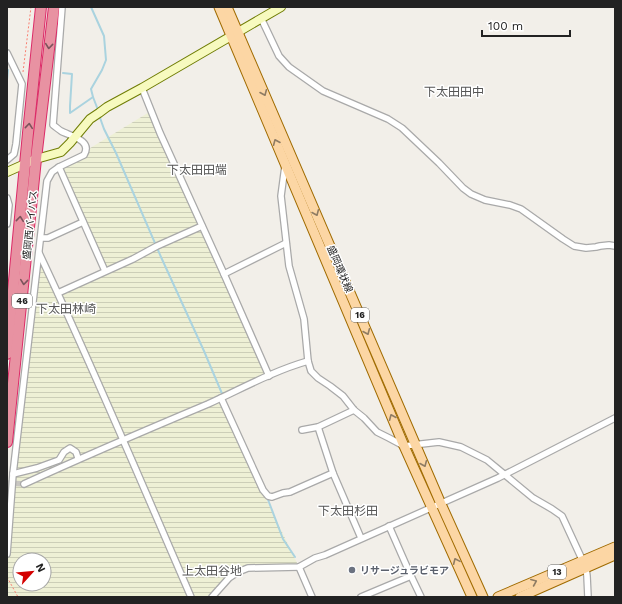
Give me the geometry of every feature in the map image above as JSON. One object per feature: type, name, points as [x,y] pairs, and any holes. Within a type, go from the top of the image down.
[{"type":"highway","name":"盛岡西バイパス","points":[[7,354],[41,7]]},
{"type":"highway","name":"盛岡西バイパス","points":[[7,442],[36,159],[54,7]]},
{"type":"main road","name":"盛岡環状線","points":[[219,7],[234,34],[416,444],[441,504],[484,597]]},
{"type":"main road","name":"盛岡環状線","points":[[227,7],[234,34],[286,164],[404,446],[472,597]]},
{"type":"main road","name":"13","points":[[520,597],[584,565],[615,547]]},
{"type":"main road","name":"13","points":[[498,597],[615,555]]},
{"type":"street","points":[[7,554],[13,474],[47,181],[52,172],[84,155],[87,148],[85,143],[75,136],[60,130],[53,125],[62,7]]},
{"type":"street","points":[[7,172],[36,159],[61,152],[90,119],[107,107],[281,7]]},
{"type":"street","points":[[261,18],[279,56],[289,67],[322,91],[388,119],[402,128],[471,194],[485,200],[510,205],[520,209],[574,246],[586,248],[609,245],[615,246]]},
{"type":"street","points":[[7,54],[22,84],[16,144],[14,154],[7,160]]},
{"type":"street","points":[[142,88],[160,134],[179,173],[269,376]]},
{"type":"street","points":[[286,164],[280,196],[289,266],[304,319],[308,361],[311,371],[318,378],[343,396],[354,410],[377,432],[404,446],[439,442],[461,447],[487,460],[533,498],[562,516],[584,565],[587,576],[588,597]]},
{"type":"street","points":[[59,167],[105,271]]},
{"type":"street","points":[[7,198],[9,205],[7,224]]},
{"type":"street","points":[[40,238],[48,238],[83,222]]},
{"type":"street","points":[[58,293],[202,226]]},
{"type":"street","points":[[224,274],[286,243]]},
{"type":"street","points":[[39,253],[123,440],[191,597]]},
{"type":"street","points":[[24,484],[78,458],[221,398],[291,366],[308,361]]},
{"type":"street","points":[[221,398],[263,490],[268,496],[272,497],[290,492],[333,473]]},
{"type":"street","points":[[302,430],[318,427],[354,410]]},
{"type":"street","points":[[212,597],[229,578],[238,572],[248,568],[298,567],[315,558],[325,555],[504,475],[615,418]]},
{"type":"street","points":[[318,427],[333,473],[361,538]]},
{"type":"street","points":[[13,474],[37,468],[59,460],[64,452],[70,448],[76,452],[78,458]]},
{"type":"street","points":[[390,526],[421,597]]},
{"type":"street","points":[[298,567],[312,597]]},
{"type":"street","points":[[361,597],[411,576]]},
{"type":"path","points":[[22,84],[31,7]]},
{"type":"path","points":[[7,577],[18,597]]},
{"type":"green space","points":[[151,111],[269,376],[218,400],[299,567],[248,568],[229,578],[209,597],[7,597],[7,554],[39,253],[58,293],[105,271],[59,167]]},
{"type":"waterway","points":[[91,7],[104,36],[106,60],[91,89],[98,110]]},
{"type":"waterway","points":[[7,80],[8,70]]},
{"type":"waterway","points":[[63,73],[72,74],[70,113],[93,97]]},
{"type":"waterway","points":[[99,115],[223,396]]},
{"type":"waterway","points":[[267,497],[283,539],[295,557]]},
{"type":"tunnel","points":[[7,483],[24,484]]},
{"type":"place","name":"リサージュラビモア","points":[[352,570]]},
{"type":"district","name":"下太田田中","points":[[454,92]]},
{"type":"district","name":"下太田田端","points":[[197,170]]},
{"type":"district","name":"下太田林崎","points":[[66,309]]},
{"type":"district","name":"下太田杉田","points":[[348,511]]},
{"type":"district","name":"上太田谷地","points":[[212,571]]}]
